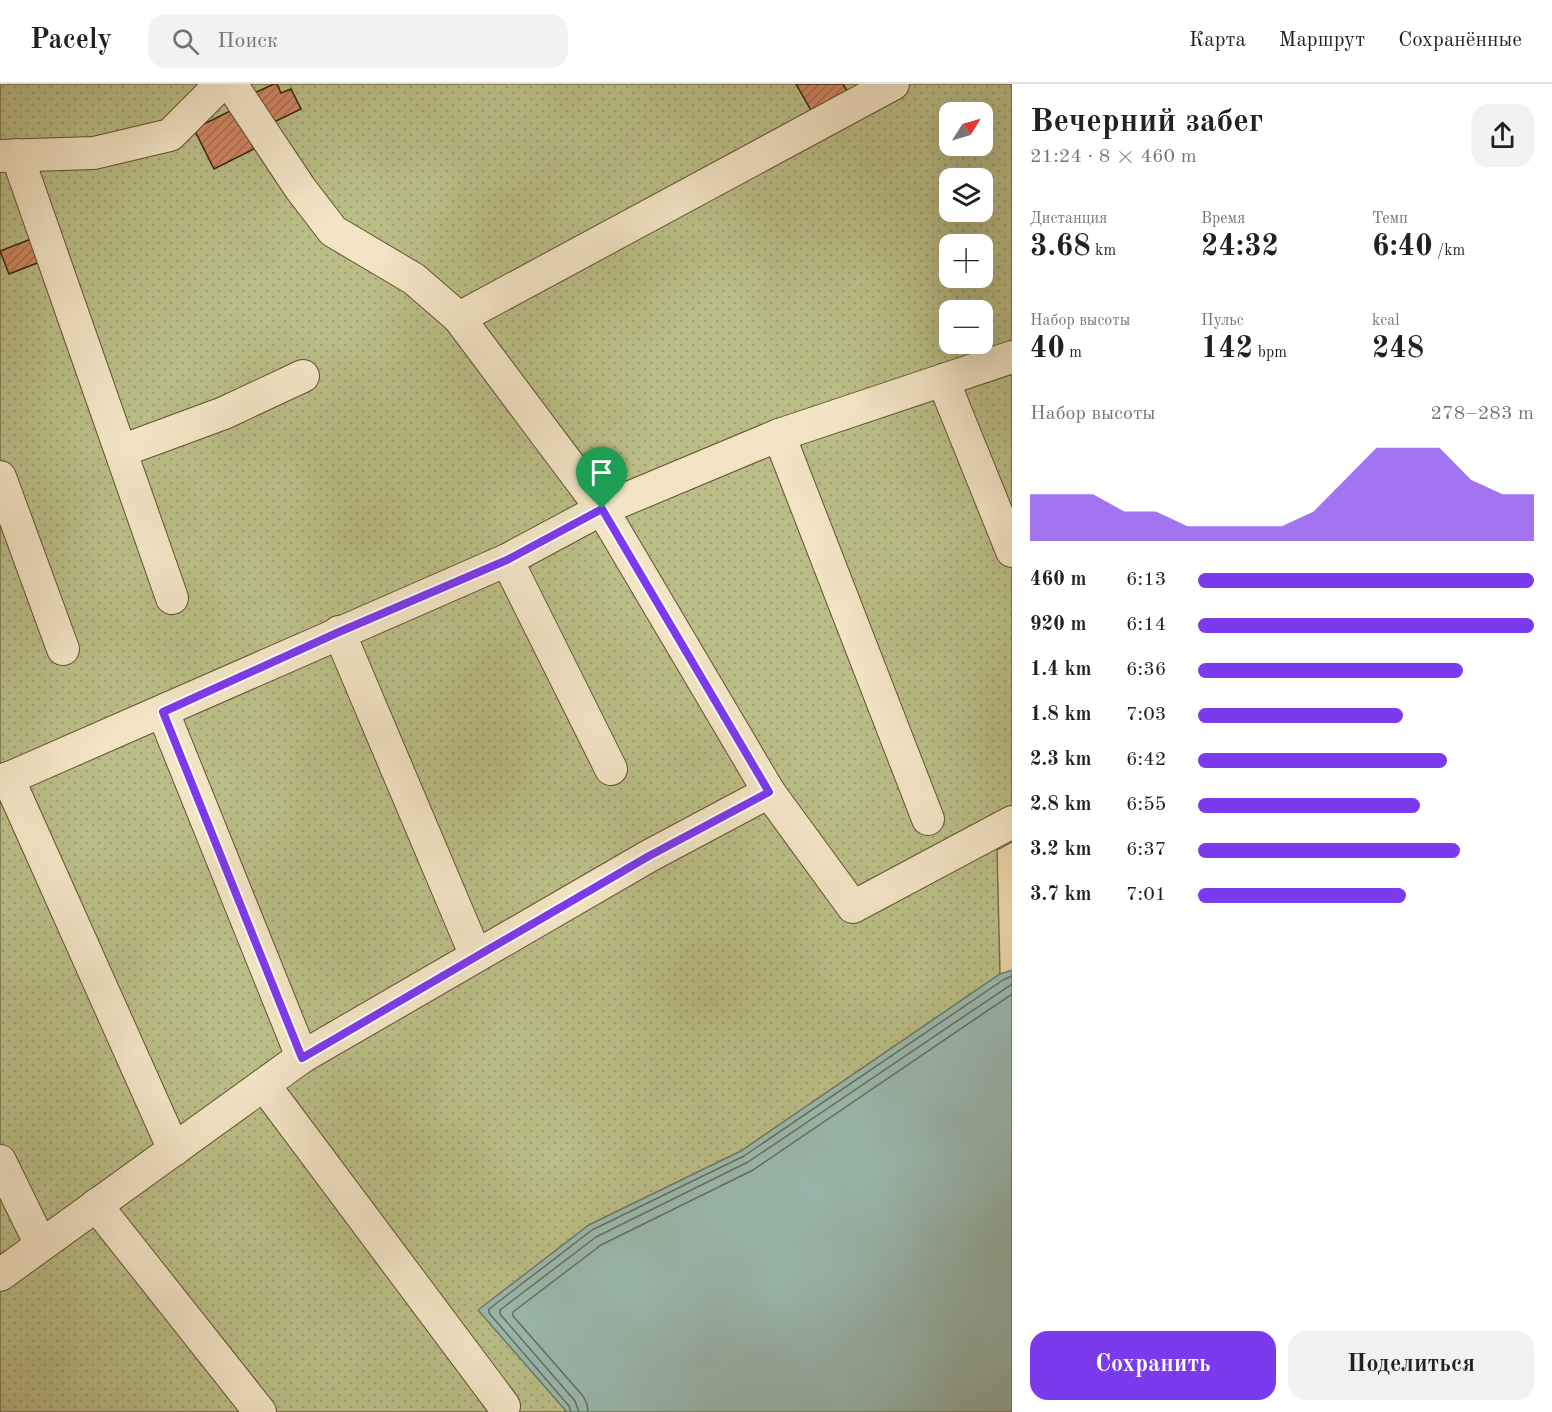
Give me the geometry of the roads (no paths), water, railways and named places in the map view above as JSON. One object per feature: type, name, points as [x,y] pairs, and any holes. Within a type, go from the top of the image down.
[{"type":"street","points":[[172,598],[121,451],[9,156],[94,153],[170,135],[221,84]]},
{"type":"street","points":[[231,84],[300,188],[333,231],[414,279],[459,318],[602,509],[769,792],[854,907],[1012,822]]},
{"type":"street","points":[[459,318],[893,84]]},
{"type":"street","points":[[174,1150],[4,780],[507,560],[602,509],[779,435],[1012,357]]},
{"type":"street","points":[[121,451],[224,413],[303,376]]},
{"type":"street","points":[[943,380],[1012,551]]},
{"type":"street","points":[[779,435],[928,819]]},
{"type":"street","points":[[0,477],[63,649]]},
{"type":"street","points":[[507,560],[611,768]]},
{"type":"street","points":[[339,632],[476,956]]},
{"type":"street","points":[[163,712],[302,1058]]},
{"type":"street","points":[[0,1275],[302,1058],[649,856],[769,792]]},
{"type":"street","points":[[264,1085],[504,1406]]},
{"type":"street","points":[[0,1161],[41,1245]]},
{"type":"street","points":[[96,1205],[260,1412]]},
{"type":"water","points":[[1012,970],[1012,1412],[567,1412],[478,1310],[589,1225],[741,1151],[1000,974]]}]
